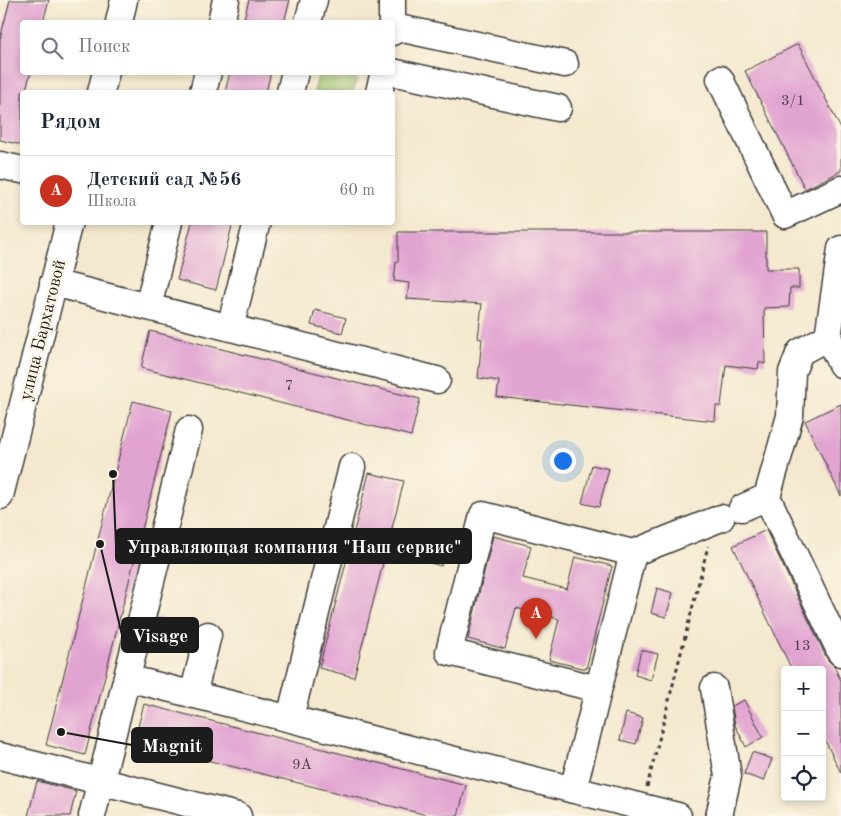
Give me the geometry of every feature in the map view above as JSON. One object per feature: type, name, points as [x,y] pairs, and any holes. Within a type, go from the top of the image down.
[{"type":"street","points":[[119,20],[124,0]]},
{"type":"street","points":[[221,20],[226,0]]},
{"type":"street","points":[[309,20],[314,0]]},
{"type":"street","points":[[392,0],[393,20]]},
{"type":"street","points":[[395,29],[565,64]]},
{"type":"street","points":[[395,73],[558,108]]},
{"type":"street","points":[[102,90],[105,75]]},
{"type":"street","points":[[204,90],[207,75]]},
{"type":"street","points":[[291,90],[295,75]]},
{"type":"street","points":[[380,90],[383,75]]},
{"type":"street","points":[[720,79],[785,215],[841,189]]},
{"type":"street","points":[[0,165],[20,170]]},
{"type":"street","name":"улица Бархатовой","points":[[0,496],[68,225]]},
{"type":"street","points":[[148,307],[168,225]]},
{"type":"street","points":[[230,328],[256,225]]},
{"type":"street","points":[[841,249],[828,337],[841,364]]},
{"type":"street","points":[[53,283],[437,380]]},
{"type":"street","points":[[828,337],[800,352],[792,372],[790,416],[766,497],[841,653]]},
{"type":"street","points":[[92,816],[189,430]]},
{"type":"street","points":[[290,718],[352,467]]},
{"type":"street","points":[[598,690],[449,652],[483,515],[633,553],[726,516],[766,497]]},
{"type":"street","points":[[573,790],[633,553]]},
{"type":"street","points":[[193,695],[208,635]]},
{"type":"street","points":[[127,678],[573,790],[598,807],[642,807],[678,816]]},
{"type":"street","points":[[714,688],[728,776],[719,816]]},
{"type":"street","points":[[0,756],[238,816]]},
{"type":"path","points":[[642,807],[726,516]]},
{"type":"green space","points":[[318,75],[339,75],[357,79],[354,90],[315,90]]},
{"type":"building","points":[[10,0],[49,0],[44,20],[20,20],[20,75],[30,75],[26,90],[20,90],[20,145],[0,140],[0,39]]},
{"type":"building","points":[[249,0],[290,0],[285,20],[244,20]]},
{"type":"building","points":[[798,44],[841,129],[841,171],[805,189],[745,71]]},
{"type":"building","points":[[229,75],[270,75],[266,90],[226,90]]},
{"type":"building","points":[[191,225],[232,225],[216,290],[177,280]]},
{"type":"building","points":[[398,232],[766,232],[766,269],[799,269],[799,288],[790,288],[789,307],[764,308],[765,364],[759,362],[758,369],[726,365],[721,406],[716,406],[715,421],[497,397],[499,381],[478,378],[482,339],[478,338],[482,304],[407,299],[409,283],[394,281],[396,262],[398,262]]},
{"type":"building","points":[[315,310],[346,318],[342,333],[311,325]]},
{"type":"building","points":[[150,331],[420,399],[411,436],[141,368]]},
{"type":"building","points":[[133,401],[172,411],[85,755],[46,745]]},
{"type":"building","points":[[841,404],[841,496],[805,421]]},
{"type":"building","points":[[592,465],[609,469],[599,507],[582,503]]},
{"type":"building","points":[[369,473],[404,481],[354,677],[319,668]]},
{"type":"building","points":[[766,530],[827,659],[834,666],[841,681],[841,773],[826,742],[826,666],[790,666],[733,546]]},
{"type":"building","points":[[493,536],[531,546],[523,578],[567,589],[575,557],[612,566],[586,669],[549,660],[559,619],[516,608],[505,649],[468,639]]},
{"type":"building","points":[[428,544],[445,549],[441,566],[423,561]]},
{"type":"building","points":[[657,588],[673,593],[666,617],[651,613]]},
{"type":"building","points":[[158,617],[174,621],[169,641],[153,637]]},
{"type":"building","points":[[641,650],[658,654],[651,680],[635,675]]},
{"type":"building","points":[[744,700],[763,737],[746,747],[735,725],[732,706]]},
{"type":"building","points":[[144,704],[466,785],[458,816],[431,816],[134,742]]},
{"type":"building","points":[[626,713],[643,718],[636,744],[620,740]]},
{"type":"building","points":[[752,752],[772,759],[764,781],[744,774]]},
{"type":"building","points":[[37,781],[76,791],[70,816],[28,816]]},
{"type":"place","name":"Управляющая компания \"Наш сервис\"","points":[[113,474]]},
{"type":"place","name":"Visage","points":[[100,544]]},
{"type":"place","name":"Детский сад №56","points":[[536,639]]},
{"type":"place","name":"Magnit","points":[[61,732]]}]
